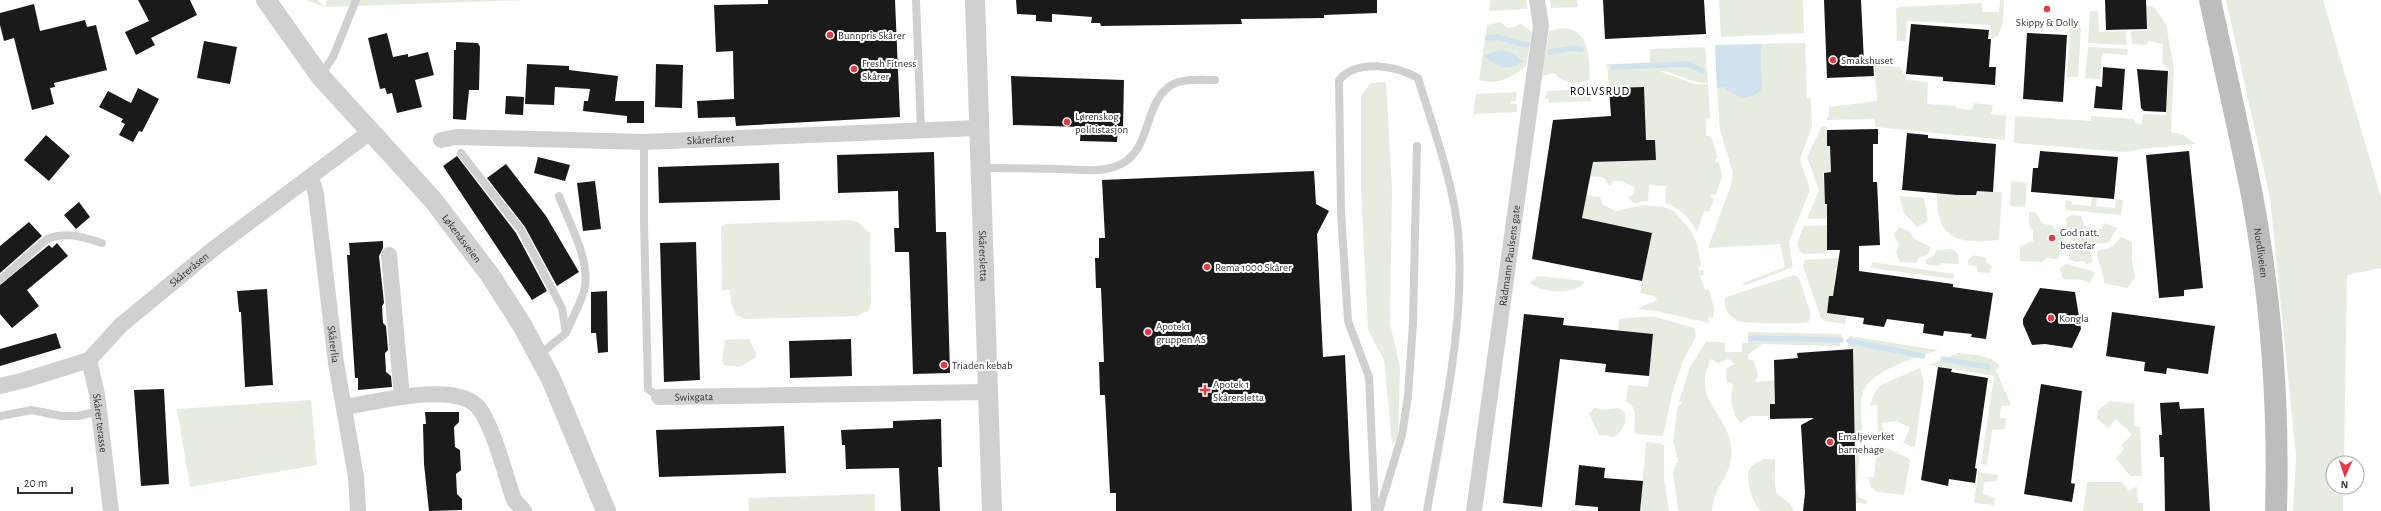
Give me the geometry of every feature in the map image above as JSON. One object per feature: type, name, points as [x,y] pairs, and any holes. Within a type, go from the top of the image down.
[{"type":"main road","name":"Nordliveien","points":[[2210,0],[2252,196],[2263,270],[2273,370],[2276,511]]},
{"type":"street","name":"Løkenåsveien","points":[[266,0],[320,76],[453,224],[494,280],[539,355],[565,411],[606,511]]},
{"type":"street","name":"Skårersletta","points":[[975,0],[992,511]]},
{"type":"street","name":"Rådmann Paulsens gate","points":[[1474,511],[1541,26],[1537,0]]},
{"type":"street","name":"Skårerfaret","points":[[441,140],[457,137],[644,142],[979,128]]},
{"type":"street","name":"Skåreråsen","points":[[89,360],[121,325],[219,244],[312,177],[370,132]]},
{"type":"street","name":"Skårerlia","points":[[312,177],[316,194],[336,363],[345,407],[356,477],[358,511]]},
{"type":"street","points":[[389,255],[402,397]]},
{"type":"street","points":[[0,386],[25,380],[89,360]]},
{"type":"street","name":"Skårer terasse","points":[[89,360],[99,411],[111,511]]},
{"type":"street","name":"Swixgata","points":[[659,397],[988,392]]},
{"type":"street","points":[[345,407],[402,397],[451,395],[465,399],[476,405],[484,417],[514,500],[524,511]]},
{"type":"lane","points":[[320,76],[333,57],[356,0]]},
{"type":"lane","points":[[916,0],[920,130]]},
{"type":"lane","points":[[1375,511],[1369,377],[1348,321],[1341,212],[1339,80],[1345,73],[1358,69],[1382,66],[1405,71],[1418,78],[1447,175],[1458,232],[1459,290],[1450,381],[1427,511]]},
{"type":"lane","points":[[981,168],[1096,170],[1120,164],[1138,150],[1157,102],[1170,86],[1190,80],[1215,80]]},
{"type":"lane","name":"Swixgata","points":[[644,142],[644,221],[648,389],[659,397]]},
{"type":"lane","points":[[1379,511],[1402,435],[1408,396],[1413,323],[1416,146]]},
{"type":"lane","points":[[461,153],[521,230],[562,308],[566,333]]},
{"type":"lane","points":[[539,355],[566,333],[584,291],[586,273],[559,196]]},
{"type":"lane","points":[[0,280],[47,239],[55,236],[75,235],[102,243]]},
{"type":"lane","points":[[0,416],[32,410],[61,416],[78,416],[99,411]]},
{"type":"shaded area","points":[[306,0],[318,0],[325,7]]},
{"type":"shaded area","points":[[327,0],[527,0],[325,7]]},
{"type":"shaded area","points":[[1490,0],[1526,0],[1528,9],[1489,11]]},
{"type":"shaded area","points":[[1550,0],[1577,0],[1578,7],[1551,8]]},
{"type":"shaded area","points":[[1719,0],[1803,0],[1804,33],[1721,37]]},
{"type":"shaded area","points":[[2000,0],[2004,0],[2003,22],[1998,36],[1991,39],[1991,25],[1907,21],[1906,41],[1897,41],[1896,9],[1899,7],[1982,3],[1982,12],[1999,12]]},
{"type":"shaded area","points":[[2226,0],[2323,0],[2381,197],[2381,268],[2347,275],[2344,455],[2325,455],[2325,495],[2343,495],[2343,511],[2293,511],[2296,457],[2270,198]]},
{"type":"shaded area","points":[[2146,6],[2154,7],[2166,24],[2174,69],[2171,132],[2183,135],[2196,144],[2141,149],[2126,152],[2014,143],[2015,116],[2091,121],[2091,116],[2134,119],[2134,123],[2142,124],[2143,114],[2166,115],[2169,69],[2162,63],[2163,44],[2149,41],[2146,45],[2132,44],[2131,31],[2147,30]]},
{"type":"shaded area","points":[[2090,11],[2098,11],[2099,32],[2126,31],[2127,45],[2088,43]]},
{"type":"shaded area","points":[[1500,22],[1508,28],[1517,26],[1520,23],[1532,32],[1526,66],[1510,77],[1498,81],[1492,82],[1479,80],[1487,25]]},
{"type":"shaded area","points":[[1562,28],[1578,33],[1583,39],[1588,53],[1590,79],[1576,83],[1566,81],[1554,73],[1542,76],[1549,31]]},
{"type":"shaded area","points":[[2070,28],[2081,28],[2078,77],[2067,77]]},
{"type":"shaded area","points":[[1805,43],[1807,98],[1811,98],[1812,126],[1800,159],[1810,190],[1789,242],[1793,267],[1744,286],[1743,283],[1785,267],[1780,244],[1708,248],[1731,185],[1733,173],[1720,130],[1717,89],[1724,87],[1762,90],[1761,44]]},
{"type":"shaded area","points":[[1705,47],[1708,83],[1695,82],[1671,73],[1659,71],[1695,84],[1708,84],[1710,118],[1706,118],[1706,136],[1711,136],[1718,158],[1715,159],[1716,163],[1719,162],[1722,176],[1716,195],[1712,194],[1711,197],[1714,199],[1709,212],[1704,211],[1697,232],[1691,222],[1680,210],[1665,203],[1666,186],[1649,185],[1648,201],[1634,203],[1627,197],[1634,195],[1634,187],[1622,181],[1614,181],[1610,186],[1603,177],[1590,176],[1593,162],[1656,160],[1655,140],[1646,140],[1644,87],[1609,88],[1607,64],[1650,63],[1650,49]]},
{"type":"shaded area","points":[[2088,47],[2128,49],[2127,55],[2102,53],[2100,79],[2085,78]]},
{"type":"shaded area","points":[[1874,60],[1887,60],[1888,66],[1900,67],[1907,80],[1928,82],[1927,104],[1956,106],[1956,108],[1972,110],[1973,103],[1993,105],[1991,114],[2006,116],[2005,140],[1876,127],[1874,119],[1826,120],[1829,115],[1829,107],[1877,101]]},
{"type":"shaded area","points":[[1386,82],[1392,190],[1390,323],[1400,367],[1398,439],[1392,444],[1384,360],[1368,330],[1361,190],[1361,96],[1371,83]]},
{"type":"shaded area","points":[[1591,89],[1591,101],[1548,103],[1549,99],[1545,99],[1547,91]]},
{"type":"shaded area","points":[[1517,92],[1516,101],[1510,101],[1510,104],[1517,104],[1517,112],[1473,114],[1476,94]]},
{"type":"shaded area","points":[[1822,126],[1827,127],[1827,145],[1830,146],[1831,172],[1823,173],[1824,184],[1827,184],[1825,204],[1827,204],[1833,218],[1807,219],[1819,190],[1807,157]]},
{"type":"shaded area","points":[[2011,181],[2027,183],[2025,207],[2010,206]]},
{"type":"shaded area","points":[[1977,191],[2002,192],[1999,240],[1961,240],[1952,236],[1945,230],[1940,221],[1937,193],[1976,195]]},
{"type":"shaded area","points":[[1586,195],[1600,197],[1603,205],[1616,211],[1643,205],[1664,207],[1675,212],[1691,231],[1697,244],[1701,266],[1698,267],[1699,271],[1703,270],[1704,275],[1700,276],[1705,290],[1709,289],[1714,308],[1713,318],[1709,317],[1708,320],[1710,323],[1656,311],[1637,309],[1657,300],[1655,296],[1640,293],[1652,233],[1582,218]]},
{"type":"shaded area","points":[[1899,196],[1924,198],[1928,221],[1917,227],[1904,213]]},
{"type":"shaded area","points":[[2092,197],[2097,197],[2096,206],[2115,208],[2116,199],[2123,200],[2121,215],[2065,210],[2066,200],[2072,201],[2072,204],[2091,206]]},
{"type":"shaded area","points":[[2029,212],[2035,212],[2043,224],[2052,225],[2056,231],[2063,233],[2066,247],[2057,259],[2047,258],[2042,262],[2020,261],[2020,246],[2033,241],[2033,230],[2029,226]]},
{"type":"shaded area","points":[[2071,215],[2081,216],[2085,227],[2101,229],[2104,223],[2117,228],[2108,243],[2075,243],[2069,237],[2066,219]]},
{"type":"shaded area","points":[[850,220],[858,222],[870,233],[871,303],[869,310],[857,316],[746,319],[736,315],[731,303],[730,290],[722,290],[721,227],[725,224]]},
{"type":"shaded area","points":[[1833,225],[1833,232],[1827,233],[1827,253],[1805,254],[1799,251],[1797,243],[1804,226]]},
{"type":"shaded area","points":[[1899,227],[1911,232],[1913,238],[1931,247],[1928,255],[1918,258],[1916,263],[1900,262],[1896,252],[1899,245],[1894,234]]},
{"type":"shaded area","points":[[2121,237],[2132,242],[2132,260],[2135,278],[2127,288],[2104,283],[2097,255],[2097,251],[2112,247]]},
{"type":"shaded area","points":[[2075,247],[2090,250],[2093,262],[2087,264],[2084,261],[2076,262],[2069,259],[2069,253],[2075,250]]},
{"type":"shaded area","points":[[1952,249],[1958,254],[1959,264],[1941,263],[1939,266],[1926,264],[1926,259],[1933,257],[1937,250]]},
{"type":"shaded area","points":[[1974,255],[1986,258],[1986,262],[1992,267],[1989,273],[1978,272],[1976,266],[1968,265],[1968,260]]},
{"type":"shaded area","points":[[1840,258],[1849,269],[1837,267],[1834,288],[1836,289],[1835,297],[1829,296],[1827,315],[1830,316],[1830,313],[1846,316],[1845,324],[1825,321],[1821,318],[1803,266],[1805,260]]},
{"type":"shaded area","points":[[1872,262],[1954,274],[1954,279],[1871,268]]},
{"type":"shaded area","points":[[2066,264],[2095,273],[2090,283],[2082,280],[2063,279],[2060,268]]},
{"type":"shaded area","points":[[1794,275],[1799,278],[1811,314],[1809,322],[1787,324],[1743,322],[1735,319],[1728,313],[1725,305],[1726,297]]},
{"type":"shaded area","points":[[1538,276],[1585,281],[1581,286],[1575,289],[1567,291],[1550,291],[1530,283]]},
{"type":"shaded area","points":[[1656,317],[1694,328],[1696,336],[1683,361],[1673,390],[1663,436],[1636,434],[1634,430],[1634,410],[1633,407],[1626,401],[1628,385],[1648,387],[1653,334],[1618,331],[1619,319]]},
{"type":"shaded area","points":[[1748,332],[1842,334],[1840,346],[1762,344],[1748,355],[1748,359],[1754,361],[1758,375],[1755,382],[1775,380],[1780,403],[1770,404],[1770,416],[1750,416],[1740,423],[1734,413],[1732,404],[1731,395],[1733,384],[1727,383],[1726,369],[1734,364],[1728,359],[1718,363],[1711,359],[1706,373],[1705,384],[1707,394],[1726,430],[1730,441],[1732,452],[1731,462],[1716,493],[1712,511],[1678,510],[1673,472],[1678,460],[1673,441],[1678,405],[1681,405],[1682,402],[1679,401],[1690,367],[1706,342],[1725,342],[1725,352],[1742,352],[1742,343],[1748,343]]},
{"type":"shaded area","points":[[1849,336],[1938,350],[1894,366],[1873,379],[1866,386],[1862,395],[1861,405],[1863,438],[1857,438],[1857,436],[1854,436],[1852,349],[1848,346]]},
{"type":"shaded area","points":[[749,339],[756,353],[755,358],[740,367],[724,365],[722,361],[725,340]]},
{"type":"shaded area","points":[[1958,353],[1987,357],[1996,363],[2000,367],[1996,370],[2011,405],[2001,406],[2000,418],[2006,418],[2005,429],[1992,430],[1987,465],[1981,464],[1994,376],[1929,365]]},
{"type":"shaded area","points":[[1920,368],[1924,383],[1915,446],[1912,447],[1901,442],[1904,442],[1910,427],[1896,421],[1881,423],[1885,432],[1887,443],[1872,436],[1872,433],[1878,433],[1877,405],[1871,406],[1875,392],[1881,385]]},
{"type":"shaded area","points":[[311,400],[317,465],[190,487],[177,409]]},
{"type":"shaded area","points":[[2110,401],[2134,404],[2134,426],[2140,427],[2142,476],[2130,476],[2116,458],[2124,449],[2121,446],[2132,434],[2116,419],[2108,428],[2097,418],[2098,410]]},
{"type":"shaded area","points":[[1594,408],[1606,410],[1618,408],[1624,411],[1624,426],[1617,435],[1614,437],[1599,435],[1589,414]]},
{"type":"shaded area","points":[[1646,442],[1662,444],[1664,446],[1664,480],[1669,511],[1640,511]]},
{"type":"shaded area","points":[[1880,445],[1908,458],[1910,461],[1904,495],[1877,492],[1871,487],[1868,477],[1874,477],[1877,450],[1871,449],[1871,446]]},
{"type":"shaded area","points":[[1861,446],[1856,489],[1859,497],[1867,501],[1866,504],[1851,502],[1854,447]]},
{"type":"shaded area","points":[[1764,459],[1775,459],[1775,481],[1777,494],[1790,504],[1794,511],[1761,511],[1755,503],[1750,491],[1748,472],[1753,465]]},
{"type":"shaded area","points":[[1978,472],[1998,475],[1997,481],[1984,482],[1983,494],[1995,498],[1994,505],[1974,503]]},
{"type":"shaded area","points":[[2087,482],[2122,482],[2129,491],[2137,486],[2138,503],[2143,503],[2143,511],[2083,511]]},
{"type":"shaded area","points":[[875,494],[875,511],[749,511],[748,498]]},
{"type":"water","points":[[1761,44],[1762,90],[1752,96],[1743,97],[1733,94],[1724,87],[1717,89],[1715,45]]},
{"type":"water","points":[[1502,50],[1513,53],[1523,62],[1513,67],[1502,67],[1493,63],[1484,55]]},
{"type":"building","points":[[138,0],[190,0],[197,15],[151,38],[155,45],[136,55],[125,32],[149,21]]},
{"type":"building","points":[[768,0],[895,0],[900,117],[736,126],[735,117],[698,118],[697,101],[734,99],[733,51],[716,52],[714,5],[768,4]]},
{"type":"building","points":[[1016,0],[1377,0],[1377,13],[1324,15],[1324,18],[1241,19],[1242,24],[1101,26],[1100,23],[1091,23],[1092,17],[1052,14],[1052,22],[1036,21],[1036,15],[1017,14]]},
{"type":"building","points":[[1603,0],[1704,0],[1706,34],[1605,39]]},
{"type":"building","points":[[1824,0],[1861,0],[1864,62],[1873,61],[1874,76],[1827,78]]},
{"type":"building","points":[[2105,0],[2146,0],[2147,29],[2106,30]]},
{"type":"building","points":[[34,4],[40,31],[85,20],[87,27],[96,25],[107,70],[54,83],[55,87],[50,88],[54,104],[32,110],[14,38],[4,41],[0,25],[0,13]]},
{"type":"building","points":[[1911,24],[1989,30],[1988,39],[1991,39],[1989,67],[1996,67],[1995,85],[1943,81],[1943,77],[1906,74]]},
{"type":"building","points":[[387,33],[393,57],[408,54],[408,57],[428,52],[434,75],[415,80],[422,107],[397,113],[392,93],[387,94],[385,88],[380,89],[368,38]]},
{"type":"building","points":[[2027,33],[2067,35],[2063,102],[2023,99]]},
{"type":"building","points":[[204,41],[237,47],[230,84],[197,78]]},
{"type":"building","points":[[456,42],[478,43],[480,47],[479,90],[469,90],[466,120],[453,119],[454,50],[456,50]]},
{"type":"building","points":[[527,64],[569,66],[569,70],[618,76],[615,101],[644,101],[644,123],[627,123],[627,116],[583,111],[584,101],[588,101],[590,89],[555,87],[554,105],[525,104]]},
{"type":"building","points":[[656,64],[683,65],[682,108],[655,107]]},
{"type":"building","points":[[2103,67],[2125,69],[2122,110],[2094,108],[2096,86],[2102,87]]},
{"type":"building","points":[[2137,69],[2168,71],[2166,112],[2144,111],[2141,108]]},
{"type":"building","points":[[1011,76],[1124,80],[1123,128],[1118,128],[1117,142],[1080,141],[1081,127],[1013,125]]},
{"type":"building","points":[[1644,87],[1646,140],[1655,140],[1656,160],[1593,162],[1582,218],[1652,233],[1642,281],[1532,259],[1553,120],[1611,116],[1609,88]]},
{"type":"building","points":[[138,88],[159,99],[142,132],[139,131],[133,142],[119,135],[125,124],[121,122],[123,119],[99,107],[108,91],[131,103]]},
{"type":"building","points":[[506,96],[524,97],[523,115],[505,114]]},
{"type":"building","points":[[1878,129],[1878,144],[1873,144],[1873,182],[1877,182],[1880,245],[1859,246],[1859,271],[1953,284],[1953,287],[1993,293],[1986,339],[1971,337],[1972,334],[1944,331],[1943,336],[1923,333],[1924,324],[1887,319],[1884,327],[1863,324],[1864,318],[1827,313],[1829,296],[1833,296],[1840,250],[1827,250],[1827,204],[1825,204],[1824,173],[1831,172],[1830,146],[1827,146],[1827,130]]},
{"type":"building","points":[[1907,133],[1928,135],[1928,138],[1996,144],[1993,192],[1977,191],[1976,195],[1957,195],[1902,190]]},
{"type":"building","points":[[46,135],[70,156],[49,181],[24,160]]},
{"type":"building","points":[[2040,151],[2118,157],[2114,199],[2031,192],[2033,168],[2038,168]]},
{"type":"building","points":[[2189,151],[2203,288],[2184,290],[2184,296],[2159,298],[2146,155]]},
{"type":"building","points":[[934,152],[936,232],[946,232],[950,373],[913,374],[909,252],[895,252],[894,228],[899,228],[898,191],[838,193],[837,155]]},
{"type":"building","points":[[457,156],[516,233],[547,291],[532,300],[443,166]]},
{"type":"building","points":[[538,157],[570,165],[565,181],[534,173]]},
{"type":"building","points":[[779,163],[780,200],[659,203],[658,167]]},
{"type":"building","points":[[506,164],[546,216],[579,272],[557,286],[525,227],[487,178]]},
{"type":"building","points":[[1314,171],[1316,204],[1329,211],[1317,234],[1323,357],[1345,355],[1352,511],[1116,511],[1116,493],[1110,493],[1105,395],[1100,395],[1099,362],[1104,362],[1101,288],[1096,288],[1095,258],[1099,258],[1099,238],[1105,238],[1102,180]]},
{"type":"building","points":[[595,181],[601,229],[583,231],[577,183]]},
{"type":"building","points":[[79,202],[90,217],[76,229],[64,215]]},
{"type":"building","points":[[29,222],[42,236],[0,273],[0,246]]},
{"type":"building","points":[[383,241],[383,248],[379,256],[384,303],[382,306],[383,323],[386,326],[388,350],[385,353],[386,372],[391,376],[392,387],[358,390],[358,378],[355,378],[347,255],[350,255],[349,243]]},
{"type":"building","points":[[696,242],[700,380],[664,382],[660,243]]},
{"type":"building","points":[[57,243],[68,256],[27,290],[39,306],[12,328],[0,314],[0,285],[49,245],[52,248]]},
{"type":"building","name":"Kongla","points":[[2040,288],[2075,292],[2081,329],[2072,348],[2045,344],[2032,345],[2023,324],[2023,319]]},
{"type":"building","points":[[267,289],[273,385],[245,387],[241,312],[239,312],[237,291]]},
{"type":"building","points":[[607,291],[608,352],[598,353],[596,333],[591,333],[591,292]]},
{"type":"building","points":[[2112,312],[2215,326],[2208,374],[2167,368],[2166,374],[2144,371],[2145,362],[2106,356]]},
{"type":"building","points":[[1524,314],[1564,318],[1563,325],[1653,334],[1649,376],[1605,372],[1606,364],[1560,359],[1542,507],[1503,503]]},
{"type":"building","points":[[56,333],[61,348],[0,366],[0,349]]},
{"type":"building","points":[[851,339],[852,376],[790,378],[789,341]]},
{"type":"building","points":[[1853,349],[1856,511],[1803,511],[1805,493],[1801,425],[1814,418],[1770,419],[1770,404],[1775,404],[1774,360],[1798,358],[1797,353]]},
{"type":"building","points":[[1938,367],[1952,369],[1951,372],[1988,378],[1975,468],[1977,469],[1975,483],[1949,479],[1948,486],[1921,480]]},
{"type":"building","points":[[2041,384],[2082,391],[2071,483],[2075,484],[2072,502],[2024,494]]},
{"type":"building","points":[[164,389],[169,484],[141,486],[134,390]]},
{"type":"building","points":[[2179,402],[2180,409],[2204,408],[2210,511],[2165,511],[2164,457],[2160,457],[2159,435],[2162,435],[2160,403]]},
{"type":"building","points":[[425,412],[459,412],[459,422],[454,427],[455,447],[460,450],[461,470],[456,474],[457,494],[462,499],[462,510],[429,511],[424,464],[423,424],[426,424]]},
{"type":"building","points":[[941,419],[942,467],[938,467],[940,511],[901,511],[899,468],[846,469],[845,445],[842,445],[841,430],[893,428],[893,421]]},
{"type":"building","points":[[784,426],[786,473],[659,477],[656,430]]},
{"type":"building","points":[[1579,465],[1605,468],[1604,478],[1643,481],[1640,511],[1598,511],[1598,507],[1575,505]]},
{"type":"waterway","points":[[1488,38],[1497,37],[1527,45]]},
{"type":"waterway","points":[[1550,52],[1573,48],[1581,49]]},
{"type":"waterway","points":[[1613,67],[1689,64],[1702,71]]},
{"type":"waterway","points":[[1751,338],[1841,340]]},
{"type":"waterway","points":[[1849,341],[1923,356]]},
{"type":"waterway","points":[[1943,359],[1988,367]]},
{"type":"place","name":"Skippy & Dolly","points":[[2047,9]]},
{"type":"place","name":"Bunnpris Skårer","points":[[830,35]]},
{"type":"place","name":"Smakshuset","points":[[1833,60]]},
{"type":"place","name":"Fresh Fitness Skårer","points":[[854,69]]},
{"type":"place","name":"Lørenskog politistasjon","points":[[1067,122]]},
{"type":"place","name":"God natt, bestefar","points":[[2052,238]]},
{"type":"place","name":"Rema 1000 Skårer","points":[[1207,267]]},
{"type":"place","name":"Kongla","points":[[2051,318]]},
{"type":"place","name":"Apotek1 gruppen AS","points":[[1148,332]]},
{"type":"place","name":"Triaden kebab","points":[[944,365]]},
{"type":"place","name":"Apotek 1 Skårersletta","points":[[1205,390]]},
{"type":"place","name":"Emaljeverket barnehage","points":[[1830,442]]},
{"type":"district","name":"ROLVSRUD","points":[[1600,91]]}]
